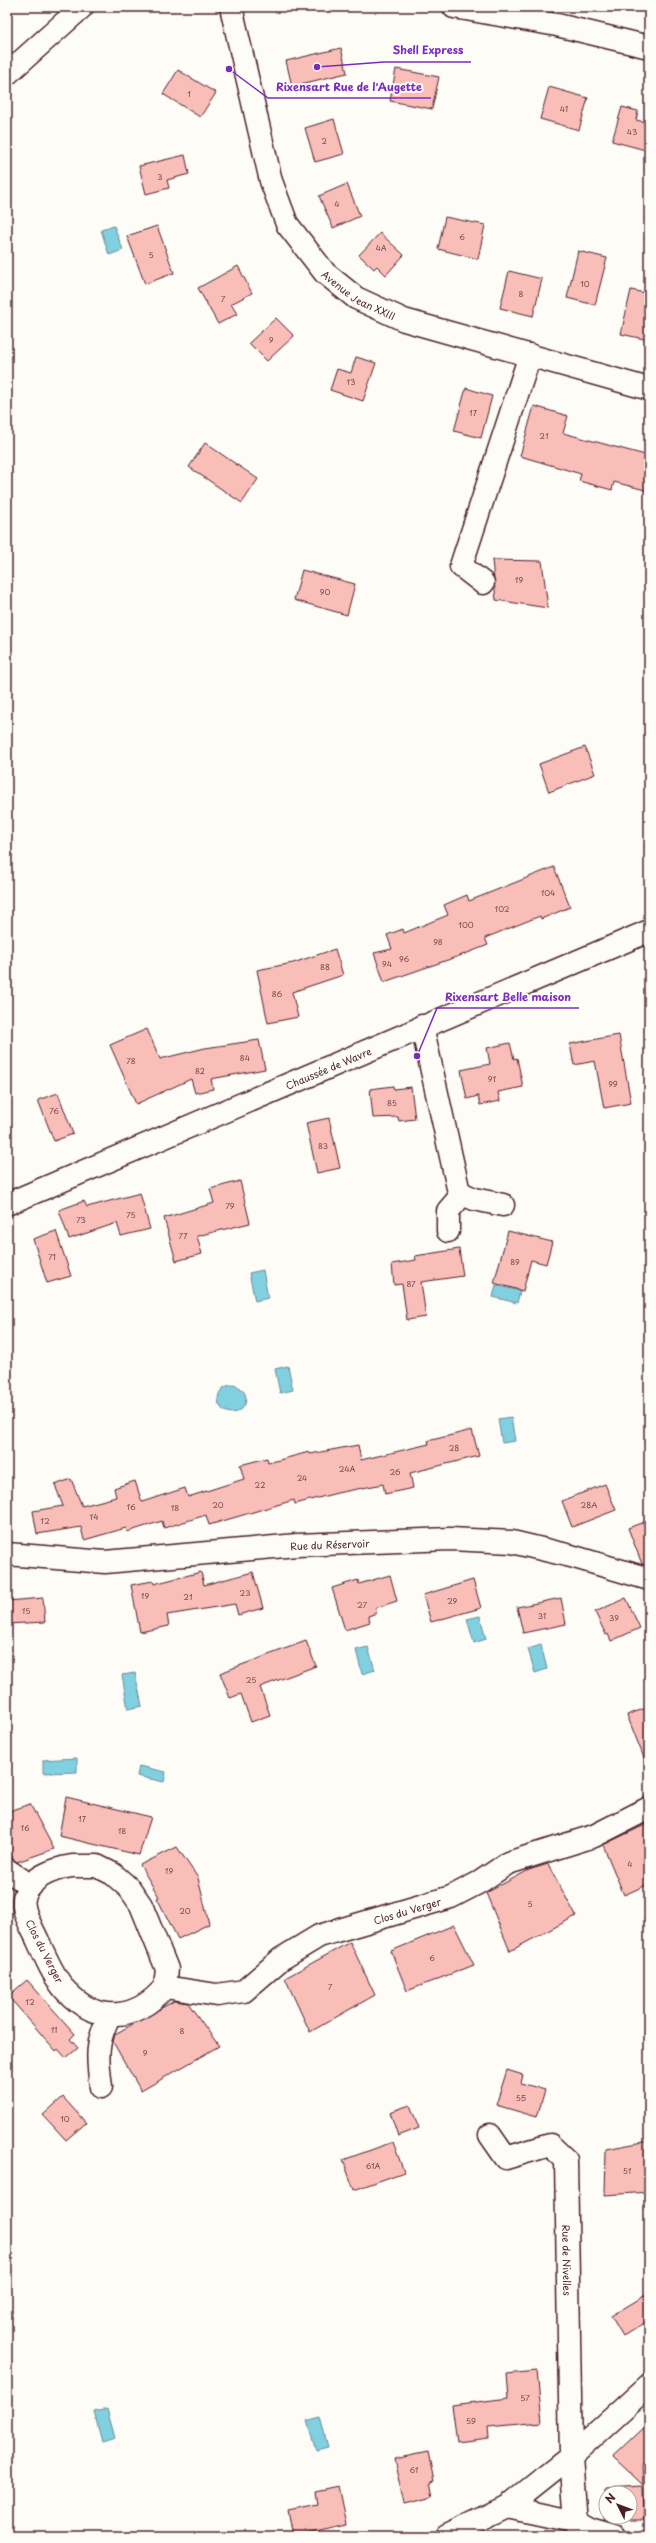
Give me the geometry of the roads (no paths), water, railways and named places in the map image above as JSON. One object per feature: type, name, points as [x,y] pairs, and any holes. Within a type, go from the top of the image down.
[{"type":"street","points":[[7,74],[82,7]]},
{"type":"street","points":[[454,7],[557,25],[649,47]]},
{"type":"street","name":"Avenue Jean XXIII","points":[[236,14],[271,181],[287,224],[298,241],[325,274],[356,298],[404,320],[649,388]]},
{"type":"street","points":[[483,583],[461,566],[530,355]]},
{"type":"street","name":"Chaussée de Wavre","points":[[7,1204],[422,1026],[649,931]]},
{"type":"street","points":[[422,1026],[460,1197],[448,1211],[448,1231]]},
{"type":"street","points":[[459,1192],[474,1199],[503,1204]]},
{"type":"street","name":"Rue du Réservoir","points":[[7,1554],[105,1562],[297,1545],[450,1538],[512,1542],[571,1556],[649,1579]]},
{"type":"street","name":"Clos du Verger","points":[[165,1987],[217,1995],[244,1991],[282,1959],[319,1936],[451,1897],[480,1882],[508,1863],[594,1836],[649,1808]]},
{"type":"street","points":[[7,1870],[31,1886],[52,1869],[72,1866],[97,1866],[113,1874],[130,1889],[141,1905],[167,1969],[165,1987],[140,2009],[109,2016],[103,2029],[96,2056],[101,2087]]},
{"type":"street","name":"Clos du Verger","points":[[31,1886],[24,1898],[27,1917],[44,1954],[65,1991],[88,2009],[109,2016]]},
{"type":"street","name":"Rue de Nivelles","points":[[490,2135],[506,2158],[550,2145],[566,2160],[571,2456]]},
{"type":"street","points":[[446,2536],[507,2507],[571,2456],[649,2386]]},
{"type":"street","points":[[571,2456],[577,2529]]},
{"type":"street","points":[[507,2507],[577,2529],[590,2529],[614,2536]]},
{"type":"water","points":[[114,226],[123,250],[109,255],[101,230]]},
{"type":"water","points":[[263,1270],[268,1298],[255,1301],[249,1273]]},
{"type":"water","points":[[496,1285],[520,1291],[517,1303],[493,1297]]},
{"type":"water","points":[[288,1366],[293,1390],[280,1393],[275,1369]]},
{"type":"water","points":[[232,1385],[242,1389],[246,1399],[242,1409],[232,1413],[222,1409],[218,1399],[222,1389]]},
{"type":"water","points":[[511,1417],[515,1441],[502,1443],[498,1419]]},
{"type":"water","points":[[480,1616],[486,1639],[474,1643],[467,1619]]},
{"type":"water","points":[[541,1645],[547,1669],[535,1673],[528,1649]]},
{"type":"water","points":[[368,1647],[375,1670],[362,1674],[356,1650]]},
{"type":"water","points":[[135,1673],[142,1706],[128,1709],[122,1675]]},
{"type":"water","points":[[77,1758],[77,1772],[43,1773],[43,1760]]},
{"type":"water","points":[[139,1766],[166,1772],[164,1782],[137,1776]]},
{"type":"water","points":[[107,2409],[115,2438],[102,2442],[94,2412]]},
{"type":"water","points":[[320,2417],[328,2447],[316,2450],[307,2421]]},
{"type":"place","name":"Shell Express","points":[[317,67]]},
{"type":"place","name":"Rixensart Rue de l'Augette","points":[[229,69]]},
{"type":"place","name":"Rixensart Belle maison","points":[[417,1056]]}]
